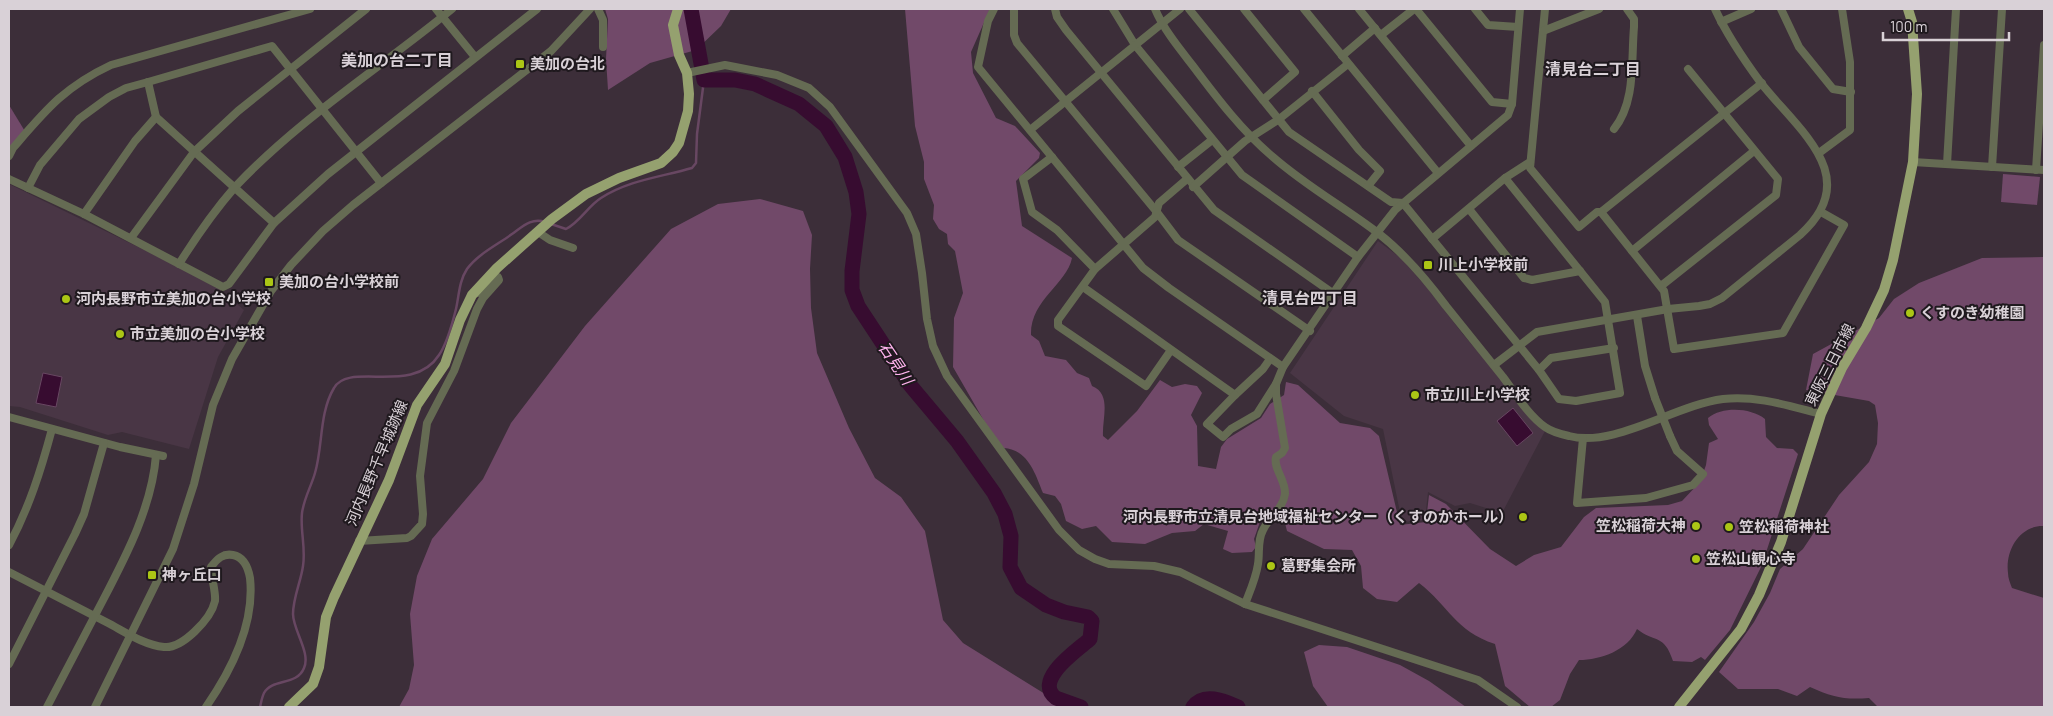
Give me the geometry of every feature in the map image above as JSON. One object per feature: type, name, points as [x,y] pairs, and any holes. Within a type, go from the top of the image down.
[{"type":"main road","name":"河内長野千早城跡線","points":[[289,707],[313,684],[319,667],[326,617],[360,541],[374,516],[417,405],[446,364],[460,320],[472,295],[497,268],[545,226],[586,194],[620,178],[661,163],[673,152],[679,143],[688,111],[687,73],[679,55],[673,25],[678,9]]},
{"type":"main road","name":"東阪三日市線","points":[[1679,707],[1741,629],[1759,595],[1780,542],[1821,414],[1842,368],[1866,328],[1884,290],[1913,162],[1917,94],[1912,22],[1908,9]]},
{"type":"street","points":[[9,156],[13,148],[51,104],[76,83],[95,72],[110,65],[310,9]]},
{"type":"street","points":[[130,238],[194,152],[238,111],[366,9]]},
{"type":"street","points":[[436,9],[475,58]]},
{"type":"street","points":[[178,264],[235,188],[266,156],[323,109],[452,9]]},
{"type":"street","points":[[9,179],[84,214],[223,287],[229,284],[274,223],[328,174],[537,9]]},
{"type":"street","points":[[95,707],[132,636],[173,549],[194,484],[213,405],[232,359],[257,312],[271,291],[291,265],[323,231],[381,183],[551,51],[590,9]]},
{"type":"street","points":[[598,9],[602,20],[603,47]]},
{"type":"street","points":[[994,9],[988,21],[978,67],[1143,268],[1283,367]]},
{"type":"street","points":[[1014,9],[1014,35],[1018,43],[1156,210],[1178,240],[1310,331]]},
{"type":"street","points":[[1055,9],[1057,17],[1066,30],[1100,73],[1186,179],[1214,210],[1334,294]]},
{"type":"street","points":[[1113,9],[1135,45],[1242,175],[1358,257]]},
{"type":"street","points":[[1155,9],[1161,23],[1200,76],[1250,137],[1297,176],[1378,233],[1406,257],[1542,425],[1557,433],[1583,438],[1599,438],[1706,402],[1743,398],[1767,401],[1821,414]]},
{"type":"street","points":[[1030,130],[1180,9]]},
{"type":"street","points":[[1189,9],[1289,132],[1391,202],[1403,203],[1520,346],[1559,399],[1576,401],[1620,393],[1605,302],[1505,178]]},
{"type":"street","points":[[1244,9],[1295,72],[1263,100]]},
{"type":"street","points":[[1304,9],[1438,173]]},
{"type":"street","points":[[1359,9],[1471,146]]},
{"type":"street","points":[[1381,35],[1415,9],[1492,102],[1512,104]]},
{"type":"street","points":[[1475,9],[1488,25],[1518,27]]},
{"type":"street","points":[[1270,359],[1263,369],[1207,424],[1223,437],[1257,414],[1276,384],[1283,367],[1310,331],[1358,257],[1394,210],[1508,114],[1512,104],[1520,9]]},
{"type":"street","points":[[1545,9],[1530,168],[1579,227],[1596,212],[1601,212],[1762,83]]},
{"type":"street","points":[[1543,31],[1599,9]]},
{"type":"street","points":[[1614,129],[1625,112],[1628,99],[1634,19],[1627,9]]},
{"type":"street","points":[[1494,365],[1538,332],[1668,309],[1710,304],[1722,298],[1800,235],[1821,212],[1825,200],[1827,181],[1825,167],[1819,153],[1762,83],[1721,22],[1715,9]]},
{"type":"street","points":[[1721,22],[1750,9]]},
{"type":"street","points":[[1781,9],[1799,47],[1833,89],[1851,92]]},
{"type":"street","points":[[1819,153],[1850,130],[1850,62],[1842,9]]},
{"type":"street","points":[[1947,164],[1956,9]]},
{"type":"street","points":[[1992,167],[2002,9]]},
{"type":"street","points":[[1342,56],[1375,28]]},
{"type":"street","points":[[1913,162],[2040,170],[2044,45]]},
{"type":"street","points":[[28,188],[40,165],[79,119],[109,97],[126,88],[272,46],[381,183]]},
{"type":"street","points":[[1193,187],[1250,137],[1278,120],[1348,64]]},
{"type":"street","points":[[687,73],[725,65],[777,75],[809,88],[830,107],[907,212],[916,234],[926,320],[932,346],[947,376],[1067,540],[1079,550],[1110,564],[1154,566],[1180,572],[1245,604],[1478,680],[1517,707]]},
{"type":"street","points":[[1661,286],[1776,194],[1778,179],[1688,69]]},
{"type":"street","points":[[148,82],[156,117],[274,223]]},
{"type":"street","points":[[1312,91],[1359,150],[1380,171],[1368,186]]},
{"type":"street","points":[[84,214],[135,141],[156,117]]},
{"type":"street","points":[[1178,167],[1212,140]]},
{"type":"street","points":[[1632,251],[1754,151]]},
{"type":"street","points":[[1052,157],[1023,179],[1032,212],[1057,230],[1095,269]]},
{"type":"street","points":[[1432,239],[1505,178],[1530,162]]},
{"type":"street","points":[[1171,350],[1146,386],[1058,326],[1058,320],[1095,269],[1155,217],[1159,203],[1186,179]]},
{"type":"street","points":[[1469,209],[1524,278],[1532,280],[1580,271]]},
{"type":"street","points":[[1601,212],[1661,286],[1668,309],[1674,349],[1783,333],[1844,225],[1821,212]]},
{"type":"street","points":[[545,226],[550,240],[574,248]]},
{"type":"street","points":[[360,541],[407,538],[412,536],[422,524],[420,476],[427,423],[454,371],[477,309],[483,298],[499,280],[498,277],[482,292],[472,295]]},
{"type":"street","points":[[1083,287],[1235,395]]},
{"type":"street","points":[[1583,438],[1577,503],[1646,498],[1696,482],[1703,474],[1677,451],[1670,436],[1645,366],[1637,316]]},
{"type":"street","points":[[1539,370],[1551,358],[1614,348]]},
{"type":"street","points":[[1245,604],[1256,575],[1259,560],[1258,540],[1262,531],[1277,513],[1285,496],[1283,480],[1275,463],[1276,457],[1282,454],[1285,448],[1276,384]]},
{"type":"street","points":[[9,417],[52,430],[159,456],[136,531],[47,707]]},
{"type":"street","points":[[9,546],[27,509],[40,474],[52,430]]},
{"type":"street","points":[[9,664],[84,514],[104,443]]},
{"type":"street","points":[[9,572],[132,636],[166,648],[181,644],[199,627],[211,611],[215,600],[211,567],[217,559],[227,554],[238,556],[246,563],[251,589],[250,607],[244,634],[232,664],[206,707]]},
{"type":"shaded area","points":[[605,9],[731,9],[721,26],[696,50],[650,63],[608,90],[606,59],[608,19]]},
{"type":"shaded area","points":[[905,9],[990,9],[971,52],[973,73],[996,118],[1015,126],[1040,153],[1039,158],[1016,181],[1022,226],[1072,258],[1063,276],[1036,312],[1032,323],[1031,335],[1039,341],[1045,356],[1066,360],[1077,373],[1089,378],[1092,386],[1102,395],[1105,407],[1103,436],[1108,440],[1137,411],[1160,380],[1172,387],[1185,384],[1197,386],[1202,393],[1191,415],[1197,426],[1198,466],[1216,469],[1221,447],[1227,439],[1261,418],[1270,404],[1284,395],[1286,382],[1298,385],[1340,423],[1370,428],[1379,436],[1400,525],[1426,522],[1429,495],[1446,504],[1490,549],[1516,566],[1534,555],[1561,547],[1584,517],[1596,508],[1668,505],[1682,501],[1700,482],[1706,465],[1709,443],[1718,439],[1709,425],[1708,418],[1714,414],[1729,410],[1745,411],[1759,415],[1765,419],[1766,437],[1777,448],[1793,449],[1798,454],[1762,565],[1730,630],[1705,660],[1701,657],[1692,662],[1673,661],[1670,652],[1662,642],[1637,629],[1627,643],[1613,652],[1605,656],[1579,660],[1570,674],[1560,700],[1551,707],[1530,707],[1505,686],[1495,644],[1481,639],[1461,625],[1419,583],[1397,602],[1377,599],[1363,588],[1361,566],[1352,550],[1324,549],[1287,531],[1283,515],[1261,519],[1254,539],[1256,547],[1252,552],[1232,553],[1223,549],[1228,531],[1204,524],[1195,531],[1172,533],[1145,544],[1112,542],[1096,526],[1082,529],[1066,521],[1061,504],[1055,496],[1043,493],[1030,464],[1025,458],[1019,453],[1004,448],[991,433],[953,367],[954,318],[963,293],[955,251],[948,244],[947,234],[939,229],[933,219],[934,205],[924,179],[924,162],[915,126]]},
{"type":"shaded area","points":[[9,105],[26,133],[9,156]]},
{"type":"shaded area","points":[[2003,174],[2040,177],[2037,205],[2001,202]]},
{"type":"shaded area","name":"市立美加の台小学校","points":[[9,184],[175,265],[219,289],[244,310],[218,357],[189,449],[122,432],[108,435],[20,407],[9,406]]},
{"type":"shaded area","points":[[760,199],[803,211],[812,235],[810,269],[811,308],[817,353],[849,428],[875,478],[901,497],[925,531],[943,620],[963,643],[1066,707],[399,707],[409,689],[414,665],[410,614],[417,576],[432,539],[483,479],[511,423],[585,326],[671,229],[718,204]]},
{"type":"shaded area","name":"市立川上小学校","points":[[1378,241],[1401,258],[1545,431],[1502,513],[1470,503],[1455,506],[1428,492],[1425,520],[1402,522],[1383,429],[1344,416],[1290,373]]},
{"type":"shaded area","points":[[2044,257],[2044,526],[2028,530],[2016,540],[2009,556],[2008,577],[2012,588],[2044,598],[2044,707],[1878,707],[1869,698],[1852,699],[1838,697],[1810,687],[1797,696],[1778,689],[1738,689],[1719,672],[1754,622],[1770,593],[1780,569],[1803,549],[1839,495],[1869,462],[1877,444],[1878,423],[1875,405],[1869,401],[1806,390],[1813,354],[1879,318],[1894,299],[1919,283],[1982,258]]},
{"type":"shaded area","points":[[43,373],[62,377],[56,407],[36,403]]},
{"type":"shaded area","points":[[1513,408],[1533,433],[1517,446],[1497,421]]},
{"type":"shaded area","points":[[1319,645],[1347,647],[1400,665],[1429,681],[1466,707],[1328,707],[1313,686],[1304,652]]},
{"type":"waterway","name":"石見川","points":[[691,9],[704,80],[735,80],[755,84],[799,104],[826,126],[845,157],[856,192],[859,214],[852,271],[852,290],[858,306],[910,385],[957,441],[994,493],[1005,514],[1011,536],[1010,567],[1021,588],[1046,605],[1064,612],[1088,617],[1092,621],[1090,639],[1068,657],[1053,674],[1050,683],[1050,691],[1056,698],[1081,707]]},
{"type":"waterway","points":[[551,224],[566,229],[576,222],[596,201],[612,192],[634,183],[692,168],[696,163],[697,134],[704,80]]},
{"type":"waterway","points":[[260,707],[263,695],[268,688],[301,674],[306,662],[293,614],[304,559],[302,513],[317,463],[326,408],[334,388],[342,381],[353,377],[414,374],[428,367],[442,351],[456,309],[464,274],[471,264],[482,254],[523,226],[536,221],[545,222]]},
{"type":"waterway","name":"石見川","points":[[1193,707],[1198,702],[1208,699],[1221,700],[1238,707]]},
{"type":"place","name":"美加の台北","points":[[520,64]]},
{"type":"place","name":"川上小学校前","points":[[1428,265]]},
{"type":"place","name":"美加の台小学校前","points":[[269,282]]},
{"type":"place","name":"河内長野市立美加の台小学校","points":[[66,299]]},
{"type":"place","name":"くすのき幼稚園","points":[[1910,313]]},
{"type":"place","name":"市立美加の台小学校","points":[[120,334]]},
{"type":"place","name":"市立川上小学校","points":[[1415,395]]},
{"type":"place","name":"河内長野市立清見台地域福祉センター（くすのかホール）","points":[[1523,517]]},
{"type":"place","name":"笠松稲荷大神","points":[[1696,526]]},
{"type":"place","name":"笠松稲荷神社","points":[[1729,527]]},
{"type":"place","name":"笠松山観心寺","points":[[1696,559]]},
{"type":"place","name":"葛野集会所","points":[[1271,566]]},
{"type":"place","name":"神ヶ丘口","points":[[152,575]]},
{"type":"district","name":"美加の台二丁目","points":[[397,60]]},
{"type":"district","name":"清見台二丁目","points":[[1593,69]]},
{"type":"district","name":"清見台四丁目","points":[[1310,298]]}]
